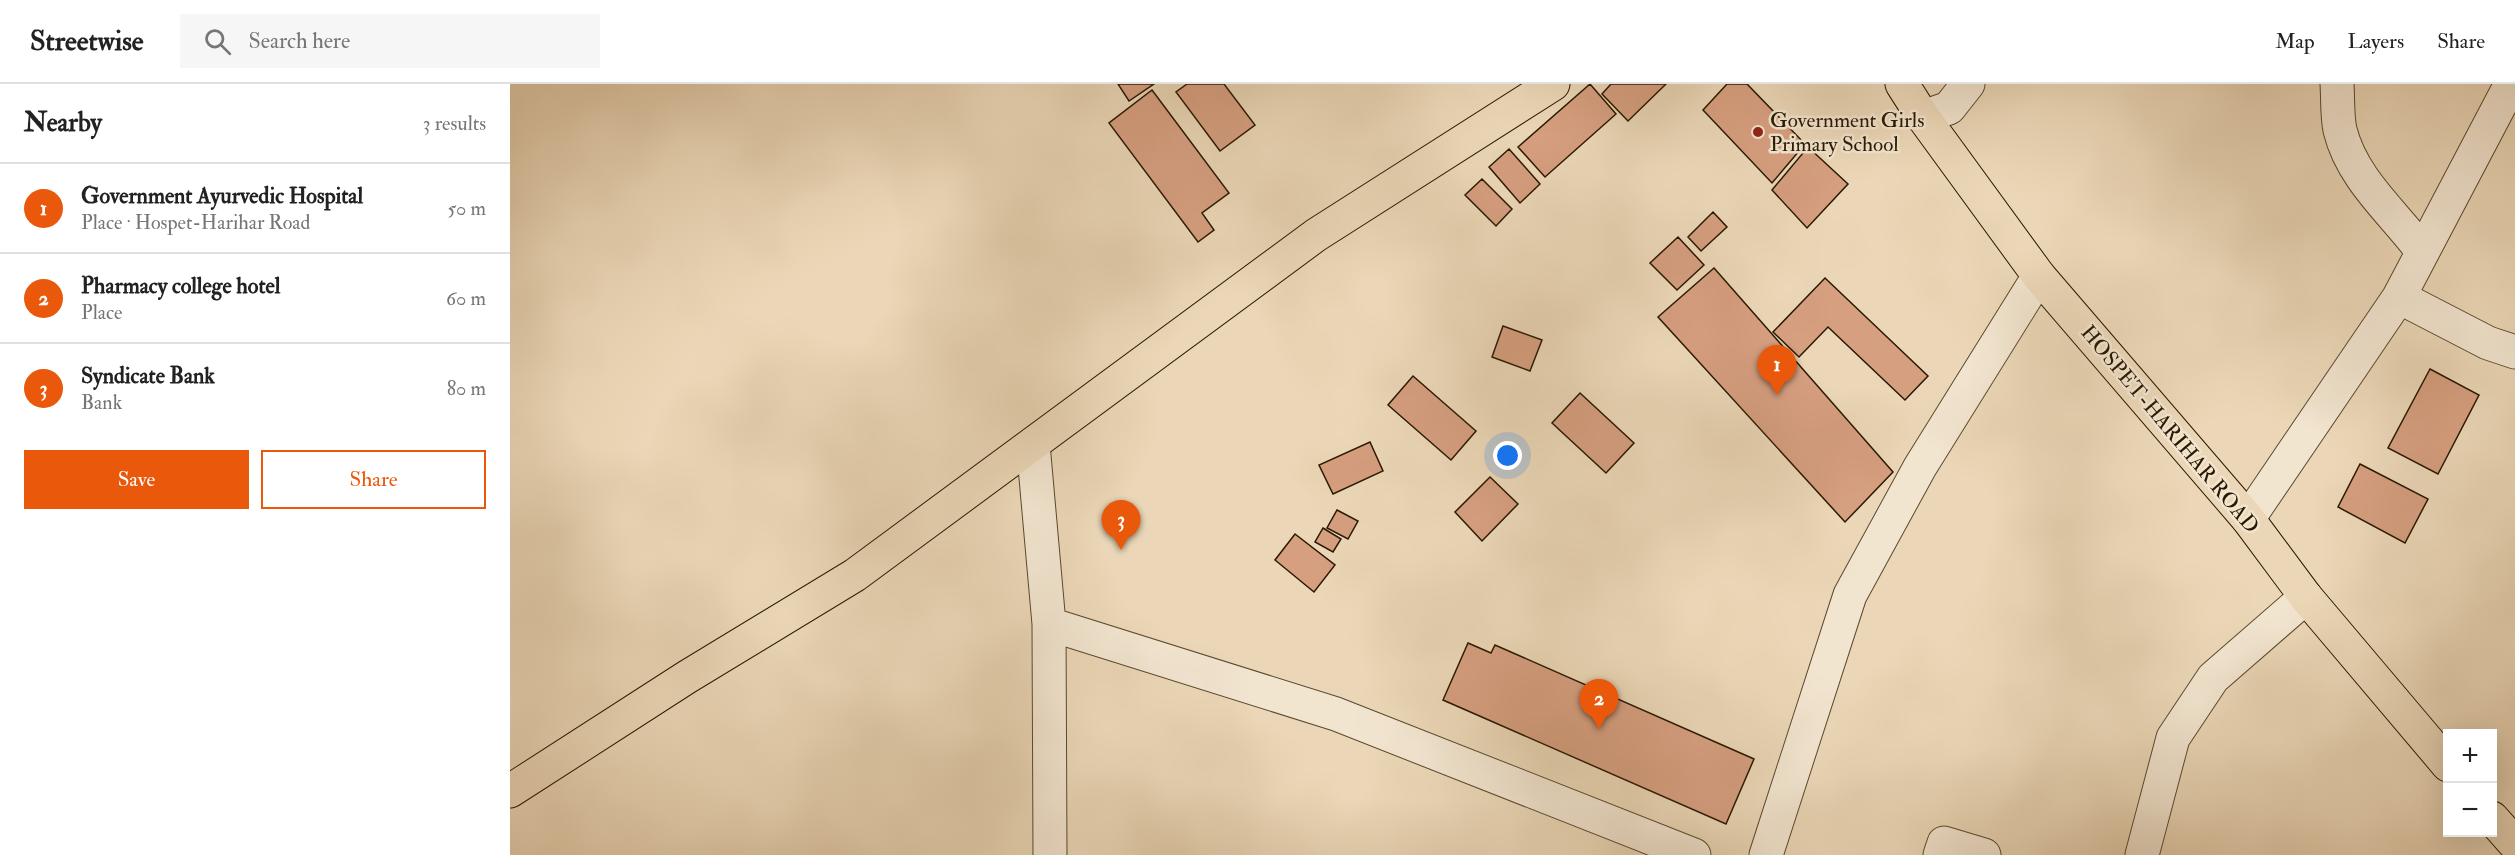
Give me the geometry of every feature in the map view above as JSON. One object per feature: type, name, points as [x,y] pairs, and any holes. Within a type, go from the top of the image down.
[{"type":"main road","points":[[510,791],[687,677],[855,575],[1317,235],[1552,84]]},
{"type":"main road","name":"HOSPET-HARIHAR ROAD","points":[[1902,84],[1923,117],[2039,276],[2248,519],[2306,597],[2443,759]]},
{"type":"main road","points":[[2497,823],[2515,844]]},
{"type":"street","points":[[1923,117],[1949,108],[1968,84]]},
{"type":"street","points":[[2337,84],[2340,130],[2357,173],[2401,223],[2422,252]]},
{"type":"street","points":[[2248,519],[2399,297],[2511,84]]},
{"type":"street","points":[[1766,855],[1850,595],[1920,467],[2039,276]]},
{"type":"street","points":[[2399,297],[2488,343],[2515,352]]},
{"type":"street","points":[[1033,444],[1049,624],[1050,855]]},
{"type":"street","points":[[2142,855],[2173,738],[2213,678],[2306,597]]},
{"type":"street","points":[[1049,624],[1336,714],[1694,855]]},
{"type":"street","points":[[1940,855],[1944,843],[1984,855]]},
{"type":"building","points":[[1118,84],[1154,84],[1129,101]]},
{"type":"building","points":[[1187,84],[1224,84],[1255,125],[1220,151],[1176,92]]},
{"type":"building","points":[[1590,84],[1616,114],[1545,177],[1518,147]]},
{"type":"building","points":[[1611,84],[1666,84],[1628,121],[1602,94]]},
{"type":"building","name":"Government Girls Primary School","points":[[1727,84],[1747,84],[1805,144],[1772,183],[1703,110]]},
{"type":"building","points":[[1152,90],[1229,193],[1202,213],[1214,230],[1198,242],[1109,123]]},
{"type":"building","points":[[1808,147],[1848,184],[1807,228],[1772,190]]},
{"type":"building","points":[[1509,149],[1540,184],[1520,203],[1489,167]]},
{"type":"building","points":[[1482,179],[1512,209],[1496,226],[1465,195]]},
{"type":"building","points":[[1713,212],[1727,227],[1701,251],[1688,237]]},
{"type":"building","points":[[1678,237],[1704,265],[1677,290],[1650,263]]},
{"type":"building","points":[[1714,268],[1893,472],[1845,522],[1658,317]]},
{"type":"building","points":[[1825,278],[1928,376],[1905,400],[1828,327],[1799,357],[1773,332]]},
{"type":"building","points":[[1503,326],[1542,340],[1530,371],[1492,357]]},
{"type":"building","points":[[2430,369],[2479,395],[2438,474],[2388,448]]},
{"type":"building","points":[[1413,376],[1476,431],[1451,460],[1388,405]]},
{"type":"building","points":[[1580,393],[1634,443],[1606,473],[1552,423]]},
{"type":"building","points":[[1370,442],[1383,471],[1333,494],[1319,465]]},
{"type":"building","points":[[2360,464],[2428,499],[2405,543],[2338,507]]},
{"type":"building","points":[[1490,477],[1518,504],[1482,541],[1455,512]]},
{"type":"building","points":[[1337,510],[1358,521],[1348,539],[1327,528]]},
{"type":"building","points":[[1323,528],[1341,539],[1333,552],[1315,542]]},
{"type":"building","points":[[1295,534],[1335,565],[1314,592],[1275,560]]},
{"type":"building","points":[[1468,643],[1491,653],[1495,645],[1754,759],[1726,824],[1443,700]]},
{"type":"place","name":"Government Girls Primary School","points":[[1758,132]]},
{"type":"place","name":"Government Ayurvedic Hospital","points":[[1777,395]]},
{"type":"place","name":"Syndicate Bank","points":[[1121,550]]},
{"type":"place","name":"Pharmacy college hotel","points":[[1599,729]]}]
